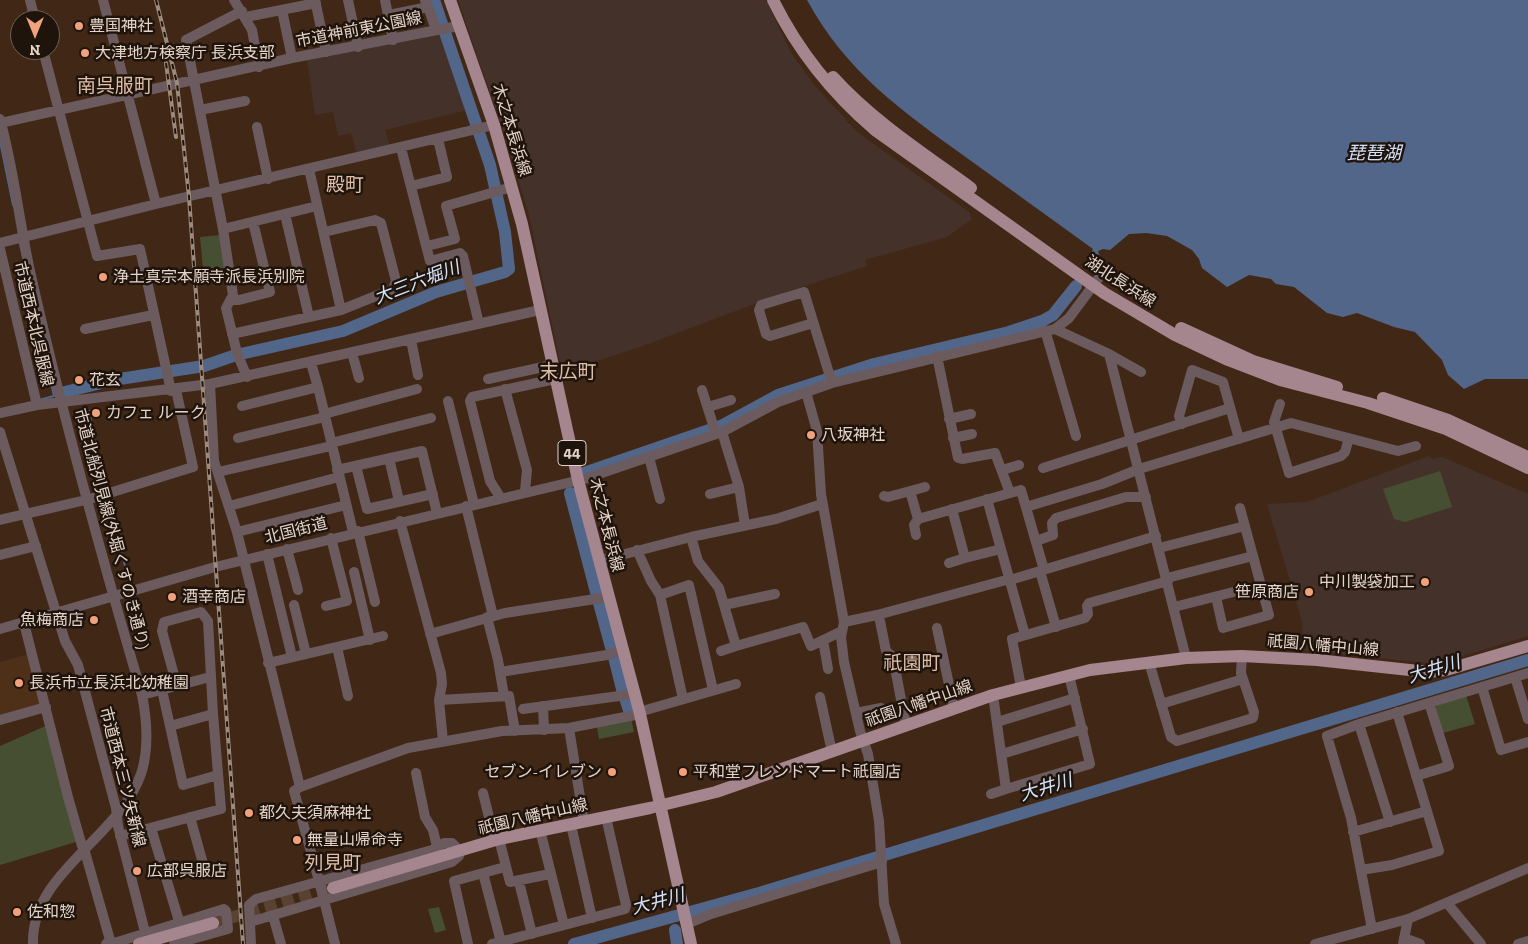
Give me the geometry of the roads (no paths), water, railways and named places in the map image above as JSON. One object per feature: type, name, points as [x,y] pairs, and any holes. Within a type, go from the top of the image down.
[{"type":"main road","name":"木之本長浜線","points":[[450,0],[445,28],[522,224],[578,480],[639,713],[690,944]]},
{"type":"main road","name":"湖北長浜線","points":[[773,0],[802,51],[828,85],[875,130],[1175,335],[1228,360],[1296,385],[1368,403],[1423,420],[1466,437],[1528,468]]},
{"type":"main road","name":"湖北長浜線","points":[[783,0],[808,46],[829,73],[868,112],[1096,282],[1218,347],[1283,372],[1410,406],[1479,432],[1528,457]]},
{"type":"main road","name":"祇園八幡中山線","points":[[324,891],[497,840],[716,792],[993,695],[1069,675],[1148,662],[1186,658],[1242,656],[1317,660],[1428,672],[1446,670],[1528,646]]},
{"type":"main road","points":[[138,944],[214,923]]},
{"type":"street","points":[[103,0],[156,204]]},
{"type":"street","points":[[234,0],[244,14],[255,43],[259,67]]},
{"type":"street","points":[[348,0],[358,47]]},
{"type":"street","points":[[385,0],[393,40]]},
{"type":"street","points":[[247,377],[232,334],[226,308],[233,295],[223,229],[214,191],[186,40],[244,14],[282,10],[315,2],[326,52]]},
{"type":"street","points":[[388,15],[426,3],[445,28]]},
{"type":"street","points":[[282,10],[292,58]]},
{"type":"street","name":"市道神前東公園線","points":[[0,122],[259,67],[292,58],[358,47],[445,28]]},
{"type":"street","points":[[0,520],[86,500],[192,467],[174,390],[166,373],[140,249],[97,256],[46,60]]},
{"type":"street","points":[[200,110],[245,101]]},
{"type":"street","name":"市道北船列見線(外堀くすのき通り)","points":[[0,122],[23,238],[61,403],[86,500],[142,695],[147,721],[146,747],[142,770],[135,788],[117,816],[83,849],[49,888],[40,904],[33,930],[34,944]]},
{"type":"street","points":[[257,127],[268,178]]},
{"type":"street","points":[[0,243],[156,204],[484,128]]},
{"type":"street","points":[[411,186],[448,177],[438,139]]},
{"type":"street","points":[[401,148],[430,260],[460,253],[470,282],[479,324]]},
{"type":"street","points":[[309,169],[341,310]]},
{"type":"street","points":[[427,246],[456,239],[446,206],[507,189]]},
{"type":"street","points":[[223,229],[317,206]]},
{"type":"street","points":[[285,214],[309,317]]},
{"type":"street","points":[[232,334],[341,310],[393,288],[396,281],[381,223],[375,220],[324,232]]},
{"type":"street","points":[[231,300],[239,300],[270,292],[253,222]]},
{"type":"street","name":"市道西本北呉服線","points":[[0,249],[37,405]]},
{"type":"street","points":[[1050,329],[1069,318],[1096,282]]},
{"type":"street","points":[[813,323],[770,336],[766,334],[759,310],[761,305],[804,292],[831,380]]},
{"type":"street","points":[[0,413],[37,405],[174,390],[247,377],[540,310]]},
{"type":"street","points":[[85,329],[153,315]]},
{"type":"street","points":[[1050,329],[1109,354],[1141,372]]},
{"type":"street","points":[[1050,329],[1076,436]]},
{"type":"street","name":"北国街道","points":[[0,629],[267,554],[525,491],[578,480],[649,457],[716,431],[770,405],[806,392],[831,380],[1050,329]]},
{"type":"street","points":[[411,340],[418,375]]},
{"type":"street","points":[[352,353],[359,378]]},
{"type":"street","points":[[1109,354],[1186,658]]},
{"type":"street","points":[[937,356],[953,438],[960,459],[994,453],[1010,493]]},
{"type":"street","points":[[311,363],[346,505],[356,532],[375,602]]},
{"type":"street","points":[[488,379],[552,365]]},
{"type":"street","points":[[1182,424],[1179,416],[1192,370],[1223,382],[1239,439]]},
{"type":"street","points":[[500,498],[490,481],[470,401],[472,397],[555,379]]},
{"type":"street","points":[[210,384],[214,461],[237,532],[300,787]]},
{"type":"street","points":[[242,406],[318,387]]},
{"type":"street","points":[[238,438],[417,389]]},
{"type":"street","points":[[505,389],[527,470],[525,491]]},
{"type":"street","points":[[702,390],[716,431],[739,487],[745,525]]},
{"type":"street","points":[[806,392],[817,431],[822,504],[843,626],[844,662],[862,741],[868,754],[882,857],[884,904],[896,944]]},
{"type":"street","points":[[708,407],[731,400]]},
{"type":"street","points":[[448,401],[470,505],[504,696]]},
{"type":"street","points":[[1280,404],[1274,422],[1290,473],[1341,456],[1345,452],[1349,438]]},
{"type":"street","points":[[1043,468],[1230,408]]},
{"type":"street","points":[[949,419],[972,414]]},
{"type":"street","points":[[218,472],[431,418]]},
{"type":"street","points":[[1026,507],[1239,439],[1294,424],[1398,451],[1416,446]]},
{"type":"street","name":"市道西本三ツ矢新線","points":[[0,432],[65,641],[78,665],[117,816],[120,836],[146,932]]},
{"type":"street","points":[[953,438],[972,434]]},
{"type":"street","points":[[229,506],[338,474],[356,466],[422,451],[437,512]]},
{"type":"street","points":[[649,457],[660,499]]},
{"type":"street","points":[[389,458],[399,501]]},
{"type":"street","points":[[1002,470],[1020,465]]},
{"type":"street","points":[[356,466],[367,509],[432,494]]},
{"type":"street","points":[[710,494],[739,487]]},
{"type":"street","points":[[884,496],[925,487]]},
{"type":"street","points":[[916,535],[914,525],[918,519],[1021,490],[1036,541],[1056,627]]},
{"type":"street","points":[[910,491],[918,519]]},
{"type":"street","points":[[1036,541],[1053,535],[1052,523],[1056,518],[1126,497],[1146,496]]},
{"type":"street","points":[[987,499],[1026,636]]},
{"type":"street","points":[[598,561],[637,550],[776,519],[822,504]]},
{"type":"street","points":[[237,532],[346,505]]},
{"type":"street","points":[[1216,597],[1223,628],[1269,615],[1240,508]]},
{"type":"street","points":[[952,509],[965,558]]},
{"type":"street","points":[[400,521],[441,673],[442,684],[439,700],[444,741]]},
{"type":"street","points":[[1159,548],[1245,526]]},
{"type":"street","points":[[721,650],[803,627],[811,646],[843,626],[877,615],[1042,571],[1156,536]]},
{"type":"street","points":[[326,606],[347,601],[331,538]]},
{"type":"street","points":[[691,538],[698,561],[719,588],[736,646]]},
{"type":"street","points":[[0,555],[36,546]]},
{"type":"street","points":[[287,549],[298,590]]},
{"type":"street","points":[[949,563],[1001,549]]},
{"type":"street","points":[[637,550],[651,581],[660,595],[683,699]]},
{"type":"street","points":[[267,554],[292,657]]},
{"type":"street","points":[[1021,687],[1012,639],[1085,618],[1088,614],[1087,606],[1089,604],[1167,579],[1253,556]]},
{"type":"street","points":[[354,572],[370,640]]},
{"type":"street","points":[[660,595],[689,585],[713,690]]},
{"type":"street","points":[[1174,607],[1261,585]]},
{"type":"street","points":[[724,605],[775,594]]},
{"type":"street","points":[[430,634],[490,617],[608,597]]},
{"type":"street","points":[[294,605],[306,654]]},
{"type":"street","points":[[120,836],[221,809],[210,678],[208,621],[201,612],[164,622],[162,630],[177,686]]},
{"type":"street","points":[[880,621],[886,651],[893,657],[906,726]]},
{"type":"street","points":[[24,623],[68,797],[110,940],[106,944]]},
{"type":"street","points":[[938,628],[954,708]]},
{"type":"street","points":[[268,663],[383,636]]},
{"type":"street","points":[[823,640],[828,669]]},
{"type":"street","points":[[337,647],[348,696]]},
{"type":"street","points":[[500,672],[607,655],[622,650]]},
{"type":"street","points":[[1148,662],[1171,737],[1176,742],[1251,719],[1254,712],[1243,679],[1242,656]]},
{"type":"street","points":[[1372,929],[1353,832],[1326,738],[1329,733],[1528,673]]},
{"type":"street","points":[[991,794],[1090,764],[1069,675]]},
{"type":"street","points":[[1515,677],[1528,720]]},
{"type":"street","points":[[142,695],[210,678]]},
{"type":"street","points":[[1161,704],[1243,679]]},
{"type":"street","points":[[335,944],[324,891],[294,791],[300,787],[408,748],[515,731],[568,728],[639,713],[736,684]]},
{"type":"street","points":[[1482,687],[1501,750],[1528,742]]},
{"type":"street","points":[[162,690],[183,785],[218,775]]},
{"type":"street","points":[[523,709],[634,694]]},
{"type":"street","points":[[993,695],[1006,789]]},
{"type":"street","points":[[439,700],[510,696],[515,731]]},
{"type":"street","points":[[820,697],[832,752]]},
{"type":"street","points":[[997,722],[1075,698]]},
{"type":"street","points":[[1416,776],[1449,766],[1429,703]]},
{"type":"street","points":[[543,706],[544,730]]},
{"type":"street","points":[[0,720],[46,707]]},
{"type":"street","points":[[856,713],[881,708]]},
{"type":"street","points":[[1361,870],[1392,865],[1439,851],[1397,712]]},
{"type":"street","points":[[170,726],[213,714]]},
{"type":"street","points":[[1359,724],[1390,822]]},
{"type":"street","points":[[568,728],[584,822]]},
{"type":"street","points":[[1002,754],[1083,729]]},
{"type":"street","points":[[416,773],[425,817],[437,846]]},
{"type":"street","points":[[483,793],[510,882],[519,882],[550,874]]},
{"type":"street","points":[[1353,832],[1427,811]]},
{"type":"street","points":[[190,817],[204,867]]},
{"type":"street","points":[[483,873],[497,943],[624,910],[626,907],[606,817]]},
{"type":"street","points":[[570,825],[592,918]]},
{"type":"street","points":[[152,828],[179,921]]},
{"type":"street","points":[[540,830],[564,925]]},
{"type":"street","points":[[250,922],[273,916],[324,891],[437,846],[449,842],[456,845],[460,851]]},
{"type":"street","points":[[685,919],[711,914],[882,857]]},
{"type":"street","points":[[468,944],[454,883],[456,880],[505,867]]},
{"type":"street","points":[[1315,944],[1408,919],[1528,868]]},
{"type":"street","points":[[519,882],[532,934]]},
{"type":"street","points":[[251,944],[249,905],[256,899],[324,891]]},
{"type":"street","points":[[1447,903],[1481,944]]},
{"type":"street","points":[[111,944],[179,921],[224,909],[226,911],[228,928],[174,944]]},
{"type":"street","points":[[273,916],[281,944]]},
{"type":"street","points":[[1408,919],[1404,941],[1420,944]]},
{"type":"street","points":[[1518,944],[1528,941]]},
{"type":"water","name":"琵琶湖","points":[[807,0],[1528,0],[1528,379],[1485,379],[1464,389],[1448,375],[1442,360],[1415,332],[1394,327],[1357,313],[1343,317],[1327,313],[1294,287],[1276,284],[1271,279],[1249,275],[1227,287],[1202,268],[1199,259],[1192,250],[1167,236],[1146,233],[1129,234],[1110,250],[1103,249],[1098,251],[1100,257],[1093,263],[1088,261],[1093,249],[920,124],[877,88],[839,48],[822,26]]},
{"type":"waterway","name":"大三六堀川","points":[[65,392],[113,380],[204,366],[236,355],[343,331],[436,292],[505,272],[509,269],[505,232],[490,165],[434,0]]},
{"type":"waterway","points":[[0,141],[13,205]]},
{"type":"waterway","points":[[20,244],[54,396]]},
{"type":"waterway","points":[[584,473],[721,426],[778,395],[874,364],[1009,332],[1042,321],[1053,315],[1076,286]]},
{"type":"waterway","name":"大三六堀川","points":[[39,400],[54,396]]},
{"type":"waterway","points":[[89,411],[104,492]]},
{"type":"waterway","points":[[570,493],[597,596]]},
{"type":"waterway","points":[[107,498],[130,585]]},
{"type":"waterway","points":[[599,603],[612,651]]},
{"type":"waterway","points":[[614,657],[623,693]]},
{"type":"waterway","name":"大井川","points":[[574,944],[759,893],[1528,660]]},
{"type":"waterway","points":[[625,698],[630,713]]},
{"type":"waterway","points":[[675,930],[677,944]]},
{"type":"tunnel","points":[[213,923],[333,888]]},
{"type":"railway","points":[[156,0],[177,83],[189,197],[243,944]]},
{"type":"railway","points":[[166,63],[176,137]]},
{"type":"place","name":"豊国神社","points":[[79,26]]},
{"type":"place","name":"大津地方検察庁 長浜支部","points":[[85,53]]},
{"type":"place","name":"浄土真宗本願寺派長浜別院","points":[[103,277]]},
{"type":"place","name":"花玄","points":[[79,380]]},
{"type":"place","name":"カフェ ルーク","points":[[96,413]]},
{"type":"place","name":"八坂神社","points":[[811,435]]},
{"type":"place","name":"中川製袋加工","points":[[1425,582]]},
{"type":"place","name":"笹原商店","points":[[1309,592]]},
{"type":"place","name":"酒幸商店","points":[[172,597]]},
{"type":"place","name":"魚梅商店","points":[[94,620]]},
{"type":"place","name":"長浜市立長浜北幼稚園","points":[[19,683]]},
{"type":"place","name":"セブン-イレブン","points":[[612,772]]},
{"type":"place","name":"平和堂フレンドマート祇園店","points":[[683,772]]},
{"type":"place","name":"都久夫須麻神社","points":[[249,813]]},
{"type":"place","name":"無量山帰命寺","points":[[297,840]]},
{"type":"place","name":"広部呉服店","points":[[137,871]]},
{"type":"place","name":"佐和惣","points":[[17,912]]},
{"type":"district","name":"南呉服町","points":[[115,87]]},
{"type":"district","name":"殿町","points":[[345,186]]},
{"type":"district","name":"末広町","points":[[568,373]]},
{"type":"district","name":"祇園町","points":[[912,664]]},
{"type":"district","name":"列見町","points":[[333,864]]}]
